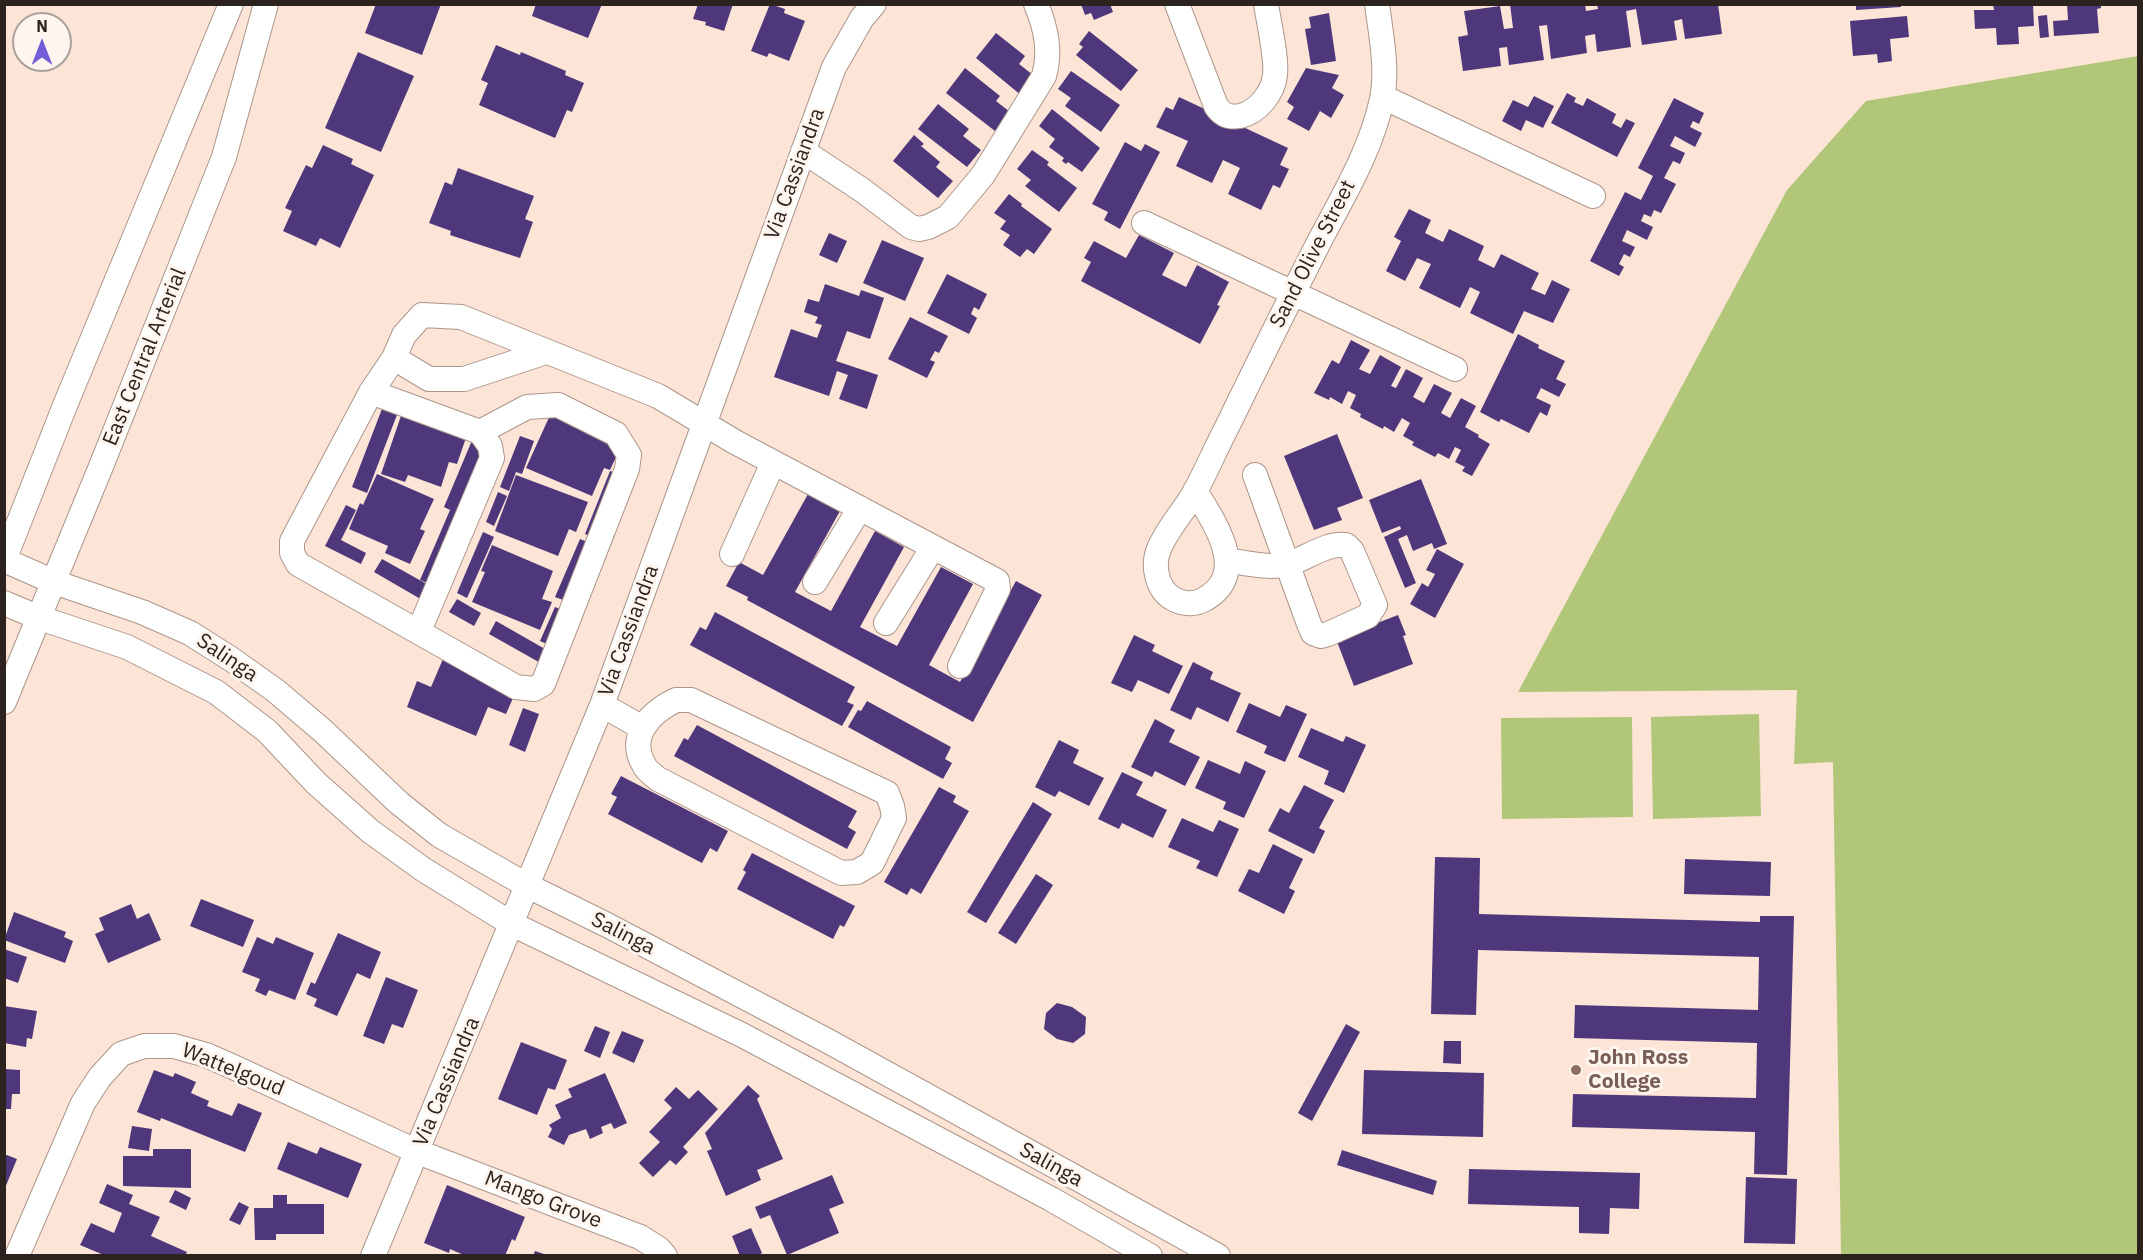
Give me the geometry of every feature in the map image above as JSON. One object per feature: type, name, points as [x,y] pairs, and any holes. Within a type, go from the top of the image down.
[{"type":"street","points":[[5,560],[66,403],[231,4]]},
{"type":"street","name":"East Central Arterial","points":[[4,702],[40,618],[224,157],[266,4]]},
{"type":"street","name":"Via Cassiandra","points":[[373,1256],[602,705],[834,67],[862,18],[874,4]]},
{"type":"street","points":[[803,151],[862,190],[911,227],[919,229],[928,227],[948,217],[983,175],[1044,76],[1048,63],[1047,42],[1044,24],[1036,4]]},
{"type":"street","points":[[1177,4],[1216,106],[1227,116],[1236,116],[1253,111],[1264,100],[1275,76],[1266,4]]},
{"type":"street","name":"Sand Olive Street","points":[[1227,560],[1225,576],[1220,588],[1198,602],[1185,603],[1171,598],[1162,587],[1155,570],[1158,550],[1195,491],[1293,292],[1362,160],[1373,132],[1383,97],[1382,42],[1377,4]]},
{"type":"street","points":[[1383,97],[1593,196]]},
{"type":"street","points":[[1144,223],[1455,369]]},
{"type":"street","points":[[480,432],[527,406],[558,405],[616,434],[628,455],[627,469],[543,684],[534,689],[516,687],[298,564],[292,553],[292,542],[371,392],[394,358],[404,335],[422,315],[461,317],[658,396],[705,426],[997,581],[999,585],[960,666]]},
{"type":"street","points":[[394,358],[429,379],[464,379],[546,352]]},
{"type":"street","points":[[371,392],[480,432],[490,446],[492,458],[418,631]]},
{"type":"street","points":[[732,554],[773,463]]},
{"type":"street","points":[[1195,491],[1215,523],[1227,560],[1273,566],[1288,564],[1255,475]]},
{"type":"street","points":[[815,582],[860,508]]},
{"type":"street","points":[[886,623],[933,547]]},
{"type":"street","name":"Salinga","points":[[5,560],[54,582],[142,612],[189,633],[276,691],[323,731],[399,803],[439,835],[528,886],[618,930],[826,1040],[1218,1256]]},
{"type":"street","name":"Salinga","points":[[4,603],[40,618],[127,647],[216,692],[267,732],[316,783],[370,831],[424,870],[512,924],[742,1035],[1041,1194],[1150,1256]]},
{"type":"street","points":[[676,700],[691,700],[887,793],[894,818],[872,863],[857,872],[842,873],[658,779],[644,767],[639,750],[641,728],[659,708],[676,700]]},
{"type":"street","points":[[602,705],[641,728]]},
{"type":"street","name":"Wattelgoud","points":[[17,1256],[83,1103],[100,1077],[121,1054],[144,1046],[174,1046],[206,1055],[418,1152]]},
{"type":"street","name":"Mango Grove","points":[[418,1152],[640,1237],[659,1249],[665,1256]]},
{"type":"green space","points":[[2138,56],[2138,1255],[1841,1255],[1833,762],[1794,764],[1797,690],[1518,692],[1787,190],[1866,101]]},
{"type":"green space","points":[[1759,714],[1761,816],[1653,819],[1651,717]]},
{"type":"green space","points":[[1632,717],[1633,817],[1502,819],[1501,718]]},
{"type":"building","points":[[376,4],[441,4],[422,55],[365,33]]},
{"type":"building","points":[[536,4],[602,4],[588,38],[532,16]]},
{"type":"building","points":[[698,4],[733,4],[724,31],[705,25],[706,22],[693,19]]},
{"type":"building","points":[[770,4],[785,9],[784,13],[805,21],[789,61],[769,53],[767,57],[751,51]]},
{"type":"building","points":[[1081,4],[1110,4],[1113,12],[1094,20],[1091,13],[1085,15]]},
{"type":"building","points":[[1510,4],[1585,4],[1586,11],[1598,9],[1597,4],[1718,4],[1722,34],[1685,39],[1682,19],[1674,21],[1677,40],[1642,45],[1636,9],[1626,11],[1631,47],[1597,52],[1595,34],[1585,36],[1587,53],[1551,59],[1547,25],[1539,26],[1544,60],[1509,65],[1507,47],[1499,48],[1501,66],[1463,71],[1458,37],[1468,35],[1464,11],[1500,6],[1504,29],[1513,28]]},
{"type":"building","points":[[1856,4],[1901,4],[1901,7],[1856,10]]},
{"type":"building","points":[[1993,4],[2033,4],[2034,26],[2018,27],[2019,44],[1997,45],[1996,28],[1975,29],[1974,10],[1994,10]]},
{"type":"building","points":[[2067,4],[2101,4],[2101,8],[2097,9],[2099,33],[2054,36],[2053,21],[2068,20]]},
{"type":"building","points":[[1329,13],[1336,61],[1311,65],[1305,29],[1311,28],[1309,17]]},
{"type":"building","points":[[2047,15],[2049,37],[2040,38],[2038,16]]},
{"type":"building","points":[[1907,16],[1909,37],[1890,39],[1892,61],[1878,63],[1877,54],[1853,56],[1850,21]]},
{"type":"building","points":[[1089,31],[1138,70],[1121,91],[1076,55],[1083,47],[1079,44]]},
{"type":"building","points":[[996,33],[1025,56],[1019,64],[1037,78],[1022,96],[976,58]]},
{"type":"building","points":[[496,45],[520,55],[521,52],[566,71],[565,75],[584,83],[572,112],[567,110],[555,138],[479,105],[488,83],[481,80]]},
{"type":"building","points":[[358,52],[414,76],[381,152],[325,128]]},
{"type":"building","points":[[965,68],[1000,96],[996,101],[1010,112],[995,131],[946,93]]},
{"type":"building","points":[[1306,68],[1339,75],[1332,88],[1344,95],[1331,118],[1320,111],[1309,131],[1287,119],[1294,107],[1287,102]]},
{"type":"building","points":[[1071,71],[1120,105],[1101,132],[1065,106],[1071,98],[1058,89]]},
{"type":"building","points":[[1567,93],[1576,98],[1574,102],[1583,106],[1587,98],[1616,114],[1612,123],[1621,128],[1626,119],[1635,123],[1617,157],[1551,123]]},
{"type":"building","points":[[1534,96],[1554,106],[1543,128],[1526,120],[1521,131],[1502,121],[1513,100],[1528,107]]},
{"type":"building","points":[[1179,97],[1288,148],[1280,165],[1289,169],[1280,188],[1273,185],[1261,210],[1228,194],[1240,168],[1223,160],[1212,183],[1176,166],[1188,141],[1156,127],[1166,107],[1173,110]]},
{"type":"building","points":[[1674,98],[1704,113],[1699,124],[1693,121],[1690,127],[1702,133],[1695,147],[1675,136],[1670,146],[1685,153],[1680,164],[1673,161],[1664,178],[1676,184],[1661,213],[1654,210],[1651,217],[1644,214],[1641,221],[1653,227],[1647,240],[1627,230],[1622,241],[1635,247],[1630,257],[1624,254],[1619,264],[1624,267],[1619,276],[1590,261],[1625,192],[1641,200],[1653,176],[1638,168]]},
{"type":"building","points":[[938,104],[969,129],[963,136],[981,150],[967,167],[918,129]]},
{"type":"building","points":[[1052,109],[1100,148],[1082,172],[1068,162],[1066,164],[1062,161],[1064,158],[1049,147],[1055,139],[1039,126]]},
{"type":"building","points":[[914,135],[924,144],[921,146],[940,162],[936,167],[953,181],[938,198],[893,161]]},
{"type":"building","points":[[1125,142],[1141,151],[1145,144],[1160,152],[1120,229],[1104,220],[1108,212],[1092,204]]},
{"type":"building","points":[[323,145],[353,159],[351,164],[374,175],[340,248],[320,238],[316,246],[283,231],[292,211],[285,208],[306,165],[312,168]]},
{"type":"building","points":[[1032,150],[1077,188],[1059,212],[1025,186],[1031,180],[1017,169]]},
{"type":"building","points":[[458,168],[534,196],[525,219],[533,222],[520,258],[450,235],[451,231],[429,223],[445,182],[452,185]]},
{"type":"building","points":[[1009,194],[1052,229],[1034,254],[1027,249],[1020,257],[1003,245],[1010,235],[1000,229],[1006,221],[994,213]]},
{"type":"building","points":[[1409,209],[1431,220],[1425,233],[1443,242],[1449,229],[1484,246],[1478,260],[1494,268],[1501,254],[1539,273],[1531,289],[1545,295],[1552,280],[1570,289],[1553,323],[1524,311],[1513,334],[1470,313],[1480,292],[1470,287],[1460,308],[1419,288],[1431,264],[1417,258],[1405,281],[1386,271],[1401,241],[1394,237]]},
{"type":"building","points":[[829,233],[847,241],[837,263],[819,255]]},
{"type":"building","points":[[1139,235],[1174,253],[1162,275],[1186,287],[1197,265],[1229,282],[1217,305],[1220,306],[1200,344],[1081,281],[1091,262],[1084,258],[1094,241],[1126,258]]},
{"type":"building","points":[[882,240],[924,258],[905,301],[863,283]]},
{"type":"building","points":[[947,274],[987,294],[979,310],[974,307],[971,314],[977,318],[969,334],[927,313]]},
{"type":"building","points":[[825,284],[859,296],[861,290],[884,298],[870,339],[847,331],[836,361],[878,375],[867,409],[839,399],[848,375],[837,371],[829,396],[774,377],[791,329],[817,338],[822,325],[815,323],[818,317],[804,312],[808,299],[819,302]]},
{"type":"building","points":[[910,317],[948,336],[939,353],[935,351],[930,360],[935,362],[927,378],[888,359]]},
{"type":"building","points":[[1518,334],[1539,345],[1538,348],[1565,361],[1556,379],[1566,384],[1559,397],[1541,388],[1536,398],[1551,405],[1547,416],[1540,412],[1529,433],[1501,419],[1499,422],[1480,412]]},
{"type":"building","points":[[1351,340],[1370,350],[1359,369],[1370,374],[1380,355],[1401,367],[1391,386],[1396,388],[1406,369],[1423,378],[1413,397],[1424,403],[1434,384],[1452,393],[1441,413],[1450,418],[1461,398],[1476,406],[1465,427],[1490,444],[1472,476],[1462,471],[1465,467],[1455,462],[1461,450],[1455,447],[1449,459],[1438,453],[1435,457],[1412,445],[1414,442],[1403,436],[1410,423],[1402,418],[1394,432],[1384,426],[1383,429],[1360,417],[1361,414],[1350,408],[1356,395],[1348,391],[1342,404],[1330,397],[1329,400],[1314,393],[1332,360],[1339,364]]},
{"type":"building","points":[[385,401],[400,407],[367,493],[352,487]]},
{"type":"building","points":[[402,413],[469,429],[457,464],[449,462],[441,487],[408,475],[405,482],[381,474]]},
{"type":"building","points":[[551,413],[622,444],[610,470],[604,468],[592,496],[526,468]]},
{"type":"building","points":[[1337,434],[1363,498],[1337,508],[1342,520],[1314,530],[1284,456]]},
{"type":"building","points":[[520,436],[534,441],[522,474],[516,472],[509,491],[500,487]]},
{"type":"building","points":[[473,438],[488,444],[434,586],[420,580],[450,510],[444,507]]},
{"type":"building","points":[[610,471],[622,475],[597,539],[585,534]]},
{"type":"building","points":[[377,474],[434,499],[420,529],[425,531],[410,564],[385,553],[388,546],[349,529],[360,503],[363,505]]},
{"type":"building","points":[[516,475],[588,502],[576,532],[569,529],[558,556],[495,531]]},
{"type":"building","points":[[1421,479],[1447,544],[1434,549],[1432,543],[1413,551],[1407,535],[1398,539],[1416,583],[1405,588],[1384,537],[1401,529],[1400,526],[1382,533],[1369,500]]},
{"type":"building","points":[[498,492],[507,496],[494,526],[486,522]]},
{"type":"building","points":[[808,494],[840,511],[795,592],[831,611],[875,531],[904,547],[860,627],[897,646],[941,567],[973,584],[929,665],[960,682],[1016,581],[1042,595],[973,722],[747,600],[748,597],[726,586],[739,562],[763,575]]},
{"type":"building","points":[[346,505],[356,510],[341,540],[366,553],[361,564],[325,546]]},
{"type":"building","points":[[483,532],[494,537],[467,598],[457,593]]},
{"type":"building","points":[[580,539],[595,545],[571,603],[555,597]]},
{"type":"building","points":[[492,545],[553,571],[542,599],[552,602],[540,630],[472,602],[485,572],[481,571]]},
{"type":"building","points":[[1437,549],[1464,564],[1435,618],[1410,604],[1422,583],[1428,587],[1435,574],[1426,570]]},
{"type":"building","points":[[382,559],[432,587],[424,601],[374,572]]},
{"type":"building","points":[[457,599],[481,613],[474,626],[449,612]]},
{"type":"building","points":[[555,607],[568,612],[554,647],[540,641]]},
{"type":"building","points":[[715,612],[855,687],[847,702],[854,705],[842,726],[690,645],[700,627],[706,630]]},
{"type":"building","points":[[1398,615],[1413,664],[1354,686],[1336,639]]},
{"type":"building","points":[[496,621],[552,653],[544,665],[489,634]]},
{"type":"building","points":[[1134,635],[1155,645],[1152,651],[1183,666],[1169,694],[1138,680],[1132,692],[1111,683]]},
{"type":"building","points":[[443,659],[517,689],[506,714],[488,707],[476,736],[407,707],[417,681],[431,687]]},
{"type":"building","points":[[1193,662],[1213,672],[1210,679],[1241,693],[1228,722],[1197,707],[1191,720],[1170,710]]},
{"type":"building","points":[[867,701],[951,747],[945,759],[952,763],[943,779],[848,727],[858,710],[861,711]]},
{"type":"building","points":[[1249,703],[1280,717],[1286,705],[1307,714],[1285,762],[1264,753],[1267,746],[1236,732]]},
{"type":"building","points":[[523,708],[539,714],[525,752],[509,745]]},
{"type":"building","points":[[1155,719],[1175,730],[1169,742],[1200,757],[1185,786],[1155,771],[1152,777],[1131,767]]},
{"type":"building","points":[[697,725],[857,811],[848,827],[856,832],[847,849],[674,756],[684,738],[688,740]]},
{"type":"building","points":[[1311,728],[1343,742],[1346,736],[1366,745],[1344,793],[1324,784],[1329,771],[1298,757]]},
{"type":"building","points":[[1059,740],[1079,750],[1073,763],[1104,778],[1089,806],[1059,791],[1055,797],[1035,787]]},
{"type":"building","points":[[1208,760],[1240,774],[1245,761],[1266,771],[1244,818],[1223,809],[1226,802],[1195,788]]},
{"type":"building","points":[[1122,772],[1143,782],[1136,795],[1167,810],[1153,838],[1122,823],[1119,829],[1098,819]]},
{"type":"building","points":[[621,776],[728,831],[717,852],[710,848],[702,863],[608,814],[617,797],[611,794]]},
{"type":"building","points":[[1304,785],[1334,800],[1319,828],[1325,831],[1314,854],[1268,831],[1280,808],[1289,813]]},
{"type":"building","points":[[939,787],[956,796],[953,802],[969,811],[921,894],[911,888],[907,895],[884,882]]},
{"type":"building","points":[[1033,802],[1052,814],[986,923],[967,912]]},
{"type":"building","points":[[1182,818],[1213,832],[1219,820],[1239,829],[1217,877],[1196,868],[1200,861],[1168,847]]},
{"type":"building","points":[[1273,844],[1303,859],[1289,888],[1295,891],[1284,914],[1238,891],[1249,869],[1259,873]]},
{"type":"building","points":[[752,853],[855,906],[844,927],[840,925],[833,939],[737,889]]},
{"type":"building","points":[[1435,857],[1480,858],[1479,914],[1760,922],[1760,916],[1794,916],[1787,1175],[1754,1174],[1755,1132],[1572,1127],[1573,1094],[1756,1098],[1757,1043],[1574,1038],[1575,1005],[1758,1010],[1759,957],[1478,950],[1476,1015],[1431,1014]]},
{"type":"building","points":[[1685,859],[1771,862],[1770,896],[1684,894]]},
{"type":"building","points":[[1036,874],[1053,885],[1016,944],[998,933]]},
{"type":"building","points":[[201,899],[254,920],[243,947],[190,926]]},
{"type":"building","points":[[131,904],[137,919],[149,913],[161,940],[108,963],[95,934],[104,930],[99,918]]},
{"type":"building","points":[[14,912],[66,932],[64,937],[73,941],[65,963],[4,940]]},
{"type":"building","points":[[338,933],[381,952],[370,979],[357,973],[337,1016],[314,1006],[317,999],[306,994],[311,982],[315,984]]},
{"type":"building","points":[[257,937],[273,944],[276,937],[314,953],[295,1000],[269,990],[266,996],[255,991],[260,979],[242,972]]},
{"type":"building","points":[[4,949],[27,957],[18,983],[4,978]]},
{"type":"building","points":[[386,977],[418,990],[403,1028],[392,1024],[384,1044],[363,1036]]},
{"type":"building","points":[[1057,1003],[1072,1007],[1086,1017],[1085,1034],[1073,1043],[1057,1039],[1044,1029],[1046,1013]]},
{"type":"building","points":[[4,1006],[37,1011],[32,1039],[27,1038],[26,1047],[4,1043]]},
{"type":"building","points":[[1346,1024],[1360,1032],[1312,1121],[1298,1113]]},
{"type":"building","points":[[595,1026],[610,1032],[600,1058],[584,1051]]},
{"type":"building","points":[[622,1031],[644,1040],[634,1063],[612,1053]]},
{"type":"building","points":[[1444,1041],[1461,1041],[1461,1064],[1443,1063]]},
{"type":"building","points":[[521,1042],[567,1060],[555,1090],[548,1088],[537,1115],[498,1099]]},
{"type":"building","points":[[4,1069],[20,1070],[20,1094],[12,1094],[11,1109],[4,1109]]},
{"type":"building","points":[[154,1070],[173,1077],[175,1073],[196,1082],[191,1093],[209,1101],[207,1106],[232,1116],[238,1103],[262,1113],[245,1152],[161,1118],[160,1121],[137,1112]]},
{"type":"building","points":[[1364,1070],[1484,1073],[1483,1137],[1362,1134]]},
{"type":"building","points":[[605,1073],[627,1123],[614,1129],[611,1123],[601,1127],[603,1133],[590,1139],[586,1129],[569,1135],[564,1145],[548,1137],[552,1129],[549,1125],[561,1118],[555,1105],[572,1097],[568,1089]]},
{"type":"building","points":[[748,1085],[760,1096],[757,1099],[783,1159],[757,1170],[761,1180],[726,1196],[707,1151],[712,1149],[705,1133]]},
{"type":"building","points":[[676,1087],[689,1099],[698,1090],[718,1109],[683,1147],[688,1152],[676,1165],[670,1160],[653,1177],[639,1163],[660,1142],[649,1132],[672,1108],[664,1100]]},
{"type":"building","points":[[132,1126],[152,1129],[149,1151],[128,1148]]},
{"type":"building","points":[[288,1142],[317,1154],[320,1147],[362,1164],[348,1198],[277,1169]]},
{"type":"building","points":[[153,1149],[191,1149],[191,1188],[123,1186],[123,1156],[153,1156]]},
{"type":"building","points":[[1342,1150],[1437,1181],[1433,1195],[1337,1165]]},
{"type":"building","points":[[4,1154],[17,1159],[5,1188],[4,1188]]},
{"type":"building","points":[[1469,1169],[1640,1173],[1639,1209],[1610,1208],[1609,1234],[1579,1233],[1579,1207],[1468,1204]]},
{"type":"building","points":[[832,1175],[844,1203],[829,1209],[839,1233],[787,1255],[770,1215],[760,1219],[755,1207]]},
{"type":"building","points":[[1746,1177],[1797,1179],[1795,1244],[1744,1243]]},
{"type":"building","points":[[107,1184],[133,1195],[129,1204],[160,1217],[151,1236],[187,1252],[185,1256],[106,1256],[80,1245],[91,1223],[114,1233],[122,1213],[99,1203]]},
{"type":"building","points":[[447,1185],[525,1217],[515,1241],[512,1239],[505,1256],[466,1256],[450,1249],[449,1253],[424,1243]]},
{"type":"building","points":[[175,1190],[191,1198],[186,1210],[169,1202]]},
{"type":"building","points":[[273,1195],[287,1195],[287,1204],[324,1204],[324,1234],[276,1234],[276,1240],[255,1240],[254,1208],[273,1208]]},
{"type":"building","points":[[239,1202],[249,1207],[240,1225],[229,1220]]},
{"type":"building","points":[[751,1228],[762,1253],[757,1256],[740,1256],[732,1236]]},
{"type":"building","points":[[535,1251],[547,1255],[547,1256],[533,1256]]},
{"type":"place","name":"John Ross College","points":[[1576,1070]]}]
